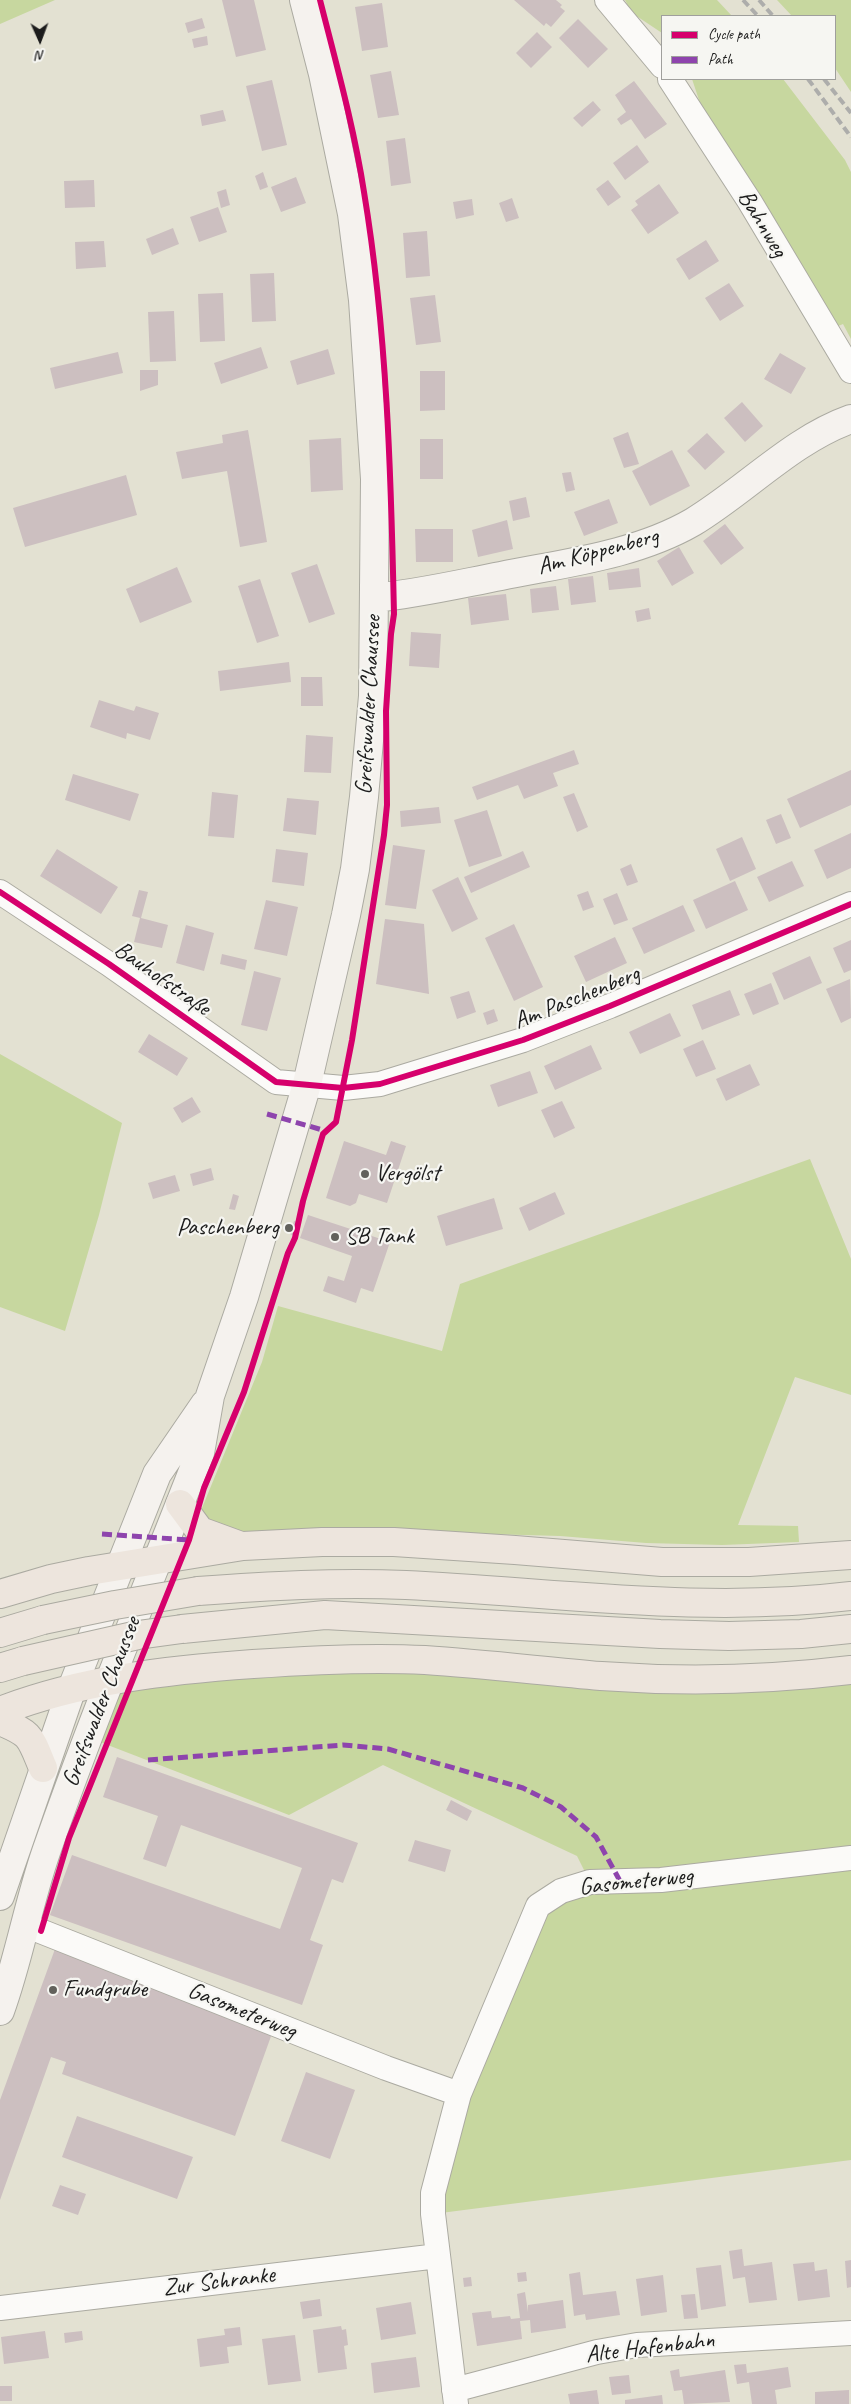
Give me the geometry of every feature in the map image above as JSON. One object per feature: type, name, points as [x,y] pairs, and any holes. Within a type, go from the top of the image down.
[{"type":"highway","points":[[180,1504],[200,1531],[243,1546]]},
{"type":"highway","points":[[0,1594],[51,1579],[243,1546],[322,1542],[394,1542],[662,1562],[749,1562],[851,1555]]},
{"type":"highway","points":[[0,1633],[43,1620],[115,1605],[198,1591],[327,1584],[405,1585],[661,1602],[739,1604],[851,1596]]},
{"type":"highway","points":[[12,1665],[138,1635],[325,1615],[660,1634],[729,1636],[801,1634],[851,1629]]},
{"type":"highway","points":[[0,1712],[38,1697],[109,1681],[209,1667],[316,1659],[424,1660],[603,1676],[657,1678],[774,1677],[851,1670]]},
{"type":"highway","points":[[0,1721],[22,1730],[32,1742],[42,1768]]},
{"type":"main road","name":"Greifswalder Chaussee","points":[[0,2012],[10,1983],[45,1855],[109,1681],[200,1453],[210,1396],[244,1296],[307,1084],[355,869],[384,597],[368,358],[358,253],[329,102],[304,0]]},
{"type":"main road","name":"Am Köppenberg","points":[[384,597],[542,567],[650,542],[694,521],[794,450],[851,418]]},
{"type":"main road","name":"Greifswalder Chaussee","points":[[0,1896],[42,1768],[157,1474],[210,1396]]},
{"type":"street","points":[[607,0],[661,65]]},
{"type":"street","name":"Bahnweg","points":[[671,80],[750,202],[851,371]]},
{"type":"street","name":"Bauhofstraße","points":[[0,892],[109,964],[276,1082],[307,1084]]},
{"type":"street","name":"Am Paschenberg","points":[[307,1084],[344,1088],[380,1084],[524,1040],[610,1006],[851,904]]},
{"type":"street","name":"Gasometerweg","points":[[455,2397],[433,2214],[433,2192],[460,2094],[538,1906],[561,1891],[590,1882],[661,1880],[851,1858]]},
{"type":"street","name":"Gasometerweg","points":[[25,1925],[386,2068],[460,2094]]},
{"type":"street","name":"Zur Schranke","points":[[0,2308],[438,2256]]},
{"type":"street","name":"Alte Hafenbahn","points":[[455,2397],[550,2364],[637,2345],[851,2333]]},
{"type":"green space","points":[[0,0],[55,0],[0,24]]},
{"type":"green space","points":[[625,0],[717,0],[731,15],[661,15],[661,32],[632,13]]},
{"type":"green space","points":[[777,0],[851,0],[851,92],[836,70],[836,15],[791,15]]},
{"type":"green space","points":[[692,80],[784,80],[845,160],[851,172],[851,339],[843,324],[836,327],[764,203],[700,103]]},
{"type":"green space","points":[[0,1054],[122,1123],[99,1215],[65,1331],[0,1307]]},
{"type":"green space","points":[[810,1159],[851,1259],[851,1395],[795,1377],[738,1525],[798,1526],[799,1542],[722,1545],[646,1543],[560,1536],[344,1530],[230,1533],[202,1517],[202,1508],[262,1362],[278,1306],[442,1351],[460,1284]]},
{"type":"green space","points":[[209,1667],[851,1670],[851,2160],[433,2214],[433,2193],[538,1906],[590,1882],[577,1856],[383,1765],[289,1815],[87,1737],[109,1681]]},
{"type":"building","points":[[222,0],[254,0],[266,50],[236,57]]},
{"type":"building","points":[[514,0],[556,0],[565,11],[551,27],[546,23],[544,26]]},
{"type":"building","points":[[382,3],[388,47],[362,51],[355,7]]},
{"type":"building","points":[[202,18],[205,28],[188,33],[185,23]]},
{"type":"building","points":[[578,19],[608,49],[588,68],[559,38]]},
{"type":"building","points":[[537,32],[552,47],[531,68],[516,53]]},
{"type":"building","points":[[207,36],[208,45],[194,48],[192,39]]},
{"type":"building","points":[[391,71],[399,115],[378,118],[370,75]]},
{"type":"building","points":[[272,80],[287,145],[262,151],[246,86]]},
{"type":"building","points":[[634,81],[667,124],[645,139],[631,119],[621,125],[617,119],[626,112],[615,95]]},
{"type":"building","points":[[593,101],[601,110],[582,127],[573,118]]},
{"type":"building","points":[[223,110],[226,121],[202,126],[200,115]]},
{"type":"building","points":[[405,138],[411,183],[391,186],[386,141]]},
{"type":"building","points":[[637,145],[649,162],[625,180],[613,163]]},
{"type":"building","points":[[263,172],[268,187],[260,190],[255,176]]},
{"type":"building","points":[[296,177],[306,203],[281,212],[271,187]]},
{"type":"building","points":[[94,180],[95,207],[65,208],[64,181]]},
{"type":"building","points":[[608,180],[621,197],[608,206],[596,189]]},
{"type":"building","points":[[659,184],[679,213],[648,234],[631,210],[638,205],[635,201]]},
{"type":"building","points":[[226,189],[230,205],[221,208],[217,192]]},
{"type":"building","points":[[512,198],[519,218],[506,222],[499,203]]},
{"type":"building","points":[[472,199],[474,215],[456,219],[453,202]]},
{"type":"building","points":[[218,207],[227,232],[199,242],[190,217]]},
{"type":"building","points":[[173,228],[179,244],[152,255],[146,239]]},
{"type":"building","points":[[427,231],[430,276],[406,278],[403,233]]},
{"type":"building","points":[[706,240],[719,261],[689,280],[676,259]]},
{"type":"building","points":[[104,241],[106,267],[76,269],[75,242]]},
{"type":"building","points":[[274,273],[276,321],[252,322],[250,274]]},
{"type":"building","points":[[729,283],[744,306],[720,321],[705,298]]},
{"type":"building","points":[[223,293],[225,341],[200,342],[198,294]]},
{"type":"building","points":[[435,295],[441,342],[416,345],[410,298]]},
{"type":"building","points":[[174,311],[176,361],[150,362],[148,312]]},
{"type":"building","points":[[261,347],[268,368],[221,384],[214,363]]},
{"type":"building","points":[[328,349],[335,374],[297,385],[290,361]]},
{"type":"building","points":[[118,352],[123,373],[55,389],[50,368]]},
{"type":"building","points":[[780,353],[806,368],[791,394],[764,379]]},
{"type":"building","points":[[140,370],[158,370],[158,385],[140,391]]},
{"type":"building","points":[[420,371],[445,371],[445,410],[420,411]]},
{"type":"building","points":[[742,402],[763,426],[745,442],[724,418]]},
{"type":"building","points":[[248,430],[267,542],[240,547],[227,471],[182,479],[176,452],[223,443],[222,435]]},
{"type":"building","points":[[628,432],[639,464],[624,468],[613,438]]},
{"type":"building","points":[[707,433],[725,452],[705,470],[687,451]]},
{"type":"building","points":[[341,438],[343,490],[311,492],[309,440]]},
{"type":"building","points":[[420,439],[443,439],[443,479],[420,479]]},
{"type":"building","points":[[672,450],[690,486],[650,506],[632,471]]},
{"type":"building","points":[[571,472],[575,490],[566,492],[562,473]]},
{"type":"building","points":[[126,475],[137,515],[25,547],[13,508]]},
{"type":"building","points":[[526,497],[530,517],[513,521],[509,501]]},
{"type":"building","points":[[609,499],[618,523],[584,536],[574,512]]},
{"type":"building","points":[[507,520],[513,549],[478,557],[472,530]]},
{"type":"building","points":[[725,524],[744,548],[721,565],[703,541]]},
{"type":"building","points":[[415,529],[453,529],[453,562],[416,562]]},
{"type":"building","points":[[679,547],[694,573],[672,586],[657,561]]},
{"type":"building","points":[[317,564],[335,614],[309,623],[291,573]]},
{"type":"building","points":[[177,567],[192,602],[140,623],[126,589]]},
{"type":"building","points":[[639,568],[641,587],[609,590],[607,573]]},
{"type":"building","points":[[593,576],[596,602],[571,605],[568,579]]},
{"type":"building","points":[[260,579],[279,636],[257,643],[238,586]]},
{"type":"building","points":[[556,586],[559,610],[532,613],[530,589]]},
{"type":"building","points":[[506,594],[509,620],[471,625],[468,598]]},
{"type":"building","points":[[649,608],[651,619],[637,622],[635,611]]},
{"type":"building","points":[[411,632],[441,634],[439,668],[409,666]]},
{"type":"building","points":[[289,662],[291,682],[220,691],[218,671]]},
{"type":"building","points":[[301,677],[322,677],[323,706],[301,706]]},
{"type":"building","points":[[99,700],[134,711],[136,706],[159,713],[150,740],[127,733],[126,739],[90,727]]},
{"type":"building","points":[[306,735],[333,737],[331,773],[304,772]]},
{"type":"building","points":[[574,750],[579,764],[553,773],[558,786],[524,799],[518,785],[477,800],[472,787]]},
{"type":"building","points":[[851,770],[851,805],[800,828],[787,799]]},
{"type":"building","points":[[73,774],[139,794],[130,821],[65,800]]},
{"type":"building","points":[[212,792],[238,795],[234,838],[208,836]]},
{"type":"building","points":[[574,793],[588,827],[577,832],[563,797]]},
{"type":"building","points":[[287,798],[319,801],[316,835],[283,831]]},
{"type":"building","points":[[439,807],[441,823],[401,827],[400,811]]},
{"type":"building","points":[[487,810],[502,856],[469,867],[454,820]]},
{"type":"building","points":[[781,814],[791,838],[776,844],[766,820]]},
{"type":"building","points":[[851,833],[851,868],[827,879],[814,850]]},
{"type":"building","points":[[742,837],[756,869],[730,881],[716,849]]},
{"type":"building","points":[[393,845],[425,850],[416,909],[385,905]]},
{"type":"building","points":[[57,849],[118,887],[101,914],[40,876]]},
{"type":"building","points":[[276,849],[308,853],[304,886],[272,882]]},
{"type":"building","points":[[523,851],[530,867],[471,893],[464,877]]},
{"type":"building","points":[[792,861],[804,886],[769,902],[757,877]]},
{"type":"building","points":[[631,864],[638,882],[627,886],[620,869]]},
{"type":"building","points":[[458,877],[478,919],[452,932],[432,890]]},
{"type":"building","points":[[735,881],[748,910],[706,929],[693,900]]},
{"type":"building","points":[[139,890],[148,892],[141,918],[168,925],[162,948],[134,942],[140,918],[132,916]]},
{"type":"building","points":[[588,891],[594,907],[583,911],[577,895]]},
{"type":"building","points":[[617,893],[628,920],[614,925],[603,899]]},
{"type":"building","points":[[266,900],[298,907],[287,956],[254,949]]},
{"type":"building","points":[[683,905],[695,931],[644,954],[632,928]]},
{"type":"building","points":[[385,919],[424,924],[429,994],[376,984]]},
{"type":"building","points":[[514,924],[543,987],[514,1001],[485,938]]},
{"type":"building","points":[[186,925],[214,933],[204,971],[176,963]]},
{"type":"building","points":[[615,937],[627,963],[586,982],[574,956]]},
{"type":"building","points":[[851,940],[851,970],[844,973],[833,948]]},
{"type":"building","points":[[222,954],[247,960],[245,970],[220,964]]},
{"type":"building","points":[[810,956],[822,983],[784,1000],[772,973]]},
{"type":"building","points":[[254,971],[281,978],[267,1031],[241,1025]]},
{"type":"building","points":[[850,979],[851,1018],[841,1023],[826,989]]},
{"type":"building","points":[[771,983],[779,1004],[753,1015],[744,994]]},
{"type":"building","points":[[730,990],[740,1015],[702,1030],[692,1005]]},
{"type":"building","points":[[469,991],[476,1012],[457,1019],[450,997]]},
{"type":"building","points":[[494,1009],[498,1021],[487,1025],[483,1013]]},
{"type":"building","points":[[670,1013],[681,1036],[640,1054],[629,1032]]},
{"type":"building","points":[[149,1034],[188,1058],[177,1076],[138,1052]]},
{"type":"building","points":[[703,1040],[716,1069],[696,1077],[683,1049]]},
{"type":"building","points":[[591,1045],[602,1069],[555,1090],[544,1066]]},
{"type":"building","points":[[750,1064],[760,1085],[726,1101],[716,1079]]},
{"type":"building","points":[[530,1071],[538,1093],[498,1107],[490,1085]]},
{"type":"building","points":[[192,1097],[201,1112],[182,1123],[173,1108]]},
{"type":"building","points":[[562,1101],[575,1128],[554,1138],[541,1110]]},
{"type":"building","name":"Vergölst","points":[[344,1141],[386,1155],[391,1141],[406,1146],[387,1203],[359,1194],[356,1203],[350,1206],[326,1198]]},
{"type":"building","points":[[211,1168],[214,1180],[193,1186],[190,1174]]},
{"type":"building","points":[[175,1175],[180,1191],[153,1199],[148,1183]]},
{"type":"building","points":[[555,1192],[565,1214],[529,1231],[519,1208]]},
{"type":"building","points":[[233,1194],[239,1196],[235,1210],[229,1209]]},
{"type":"building","points":[[494,1198],[503,1229],[446,1246],[437,1216]]},
{"type":"building","points":[[308,1215],[390,1242],[373,1292],[361,1288],[356,1303],[323,1291],[328,1276],[344,1281],[352,1256],[300,1238]]},
{"type":"building","points":[[294,1221],[299,1222],[295,1236],[290,1234]]},
{"type":"building","points":[[117,1757],[358,1843],[343,1883],[332,1879],[310,1940],[323,1945],[302,2005],[50,1915],[72,1855],[280,1929],[302,1868],[181,1825],[166,1867],[143,1859],[158,1816],[103,1797]]},
{"type":"building","points":[[451,1800],[472,1811],[467,1821],[446,1810]]},
{"type":"building","points":[[415,1840],[451,1850],[445,1872],[408,1861]]},
{"type":"building","points":[[55,1949],[274,2028],[235,2136],[62,2074],[66,2062],[51,2057],[0,2200],[0,2100]]},
{"type":"building","points":[[306,2072],[355,2090],[330,2159],[281,2141]]},
{"type":"building","points":[[77,2116],[193,2157],[177,2199],[62,2157]]},
{"type":"building","points":[[60,2185],[86,2194],[78,2215],[52,2206]]},
{"type":"building","points":[[742,2249],[744,2266],[772,2262],[777,2300],[749,2303],[745,2277],[733,2279],[729,2251]]},
{"type":"building","points":[[851,2260],[851,2287],[847,2288],[845,2261]]},
{"type":"building","points":[[814,2262],[815,2271],[827,2269],[830,2297],[798,2301],[793,2264]]},
{"type":"building","points":[[721,2265],[726,2306],[701,2310],[696,2268]]},
{"type":"building","points":[[526,2272],[527,2281],[518,2282],[517,2273]]},
{"type":"building","points":[[580,2272],[583,2295],[616,2291],[620,2315],[586,2320],[585,2314],[574,2316],[569,2274]]},
{"type":"building","points":[[663,2275],[667,2312],[641,2316],[636,2279]]},
{"type":"building","points":[[471,2277],[472,2286],[464,2287],[463,2278]]},
{"type":"building","points":[[525,2292],[528,2312],[528,2305],[563,2300],[566,2328],[531,2333],[530,2320],[520,2321],[522,2339],[477,2346],[472,2313],[491,2311],[492,2318],[510,2316],[511,2319],[520,2318],[517,2294]]},
{"type":"building","points":[[695,2294],[698,2318],[684,2319],[681,2295]]},
{"type":"building","points":[[320,2299],[322,2316],[303,2319],[300,2302]]},
{"type":"building","points":[[411,2302],[416,2334],[381,2340],[376,2308]]},
{"type":"building","points":[[341,2326],[342,2330],[346,2329],[348,2345],[344,2346],[347,2369],[318,2373],[313,2330]]},
{"type":"building","points":[[240,2327],[242,2345],[227,2347],[229,2363],[200,2367],[197,2339],[225,2335],[224,2329]]},
{"type":"building","points":[[45,2331],[49,2358],[4,2364],[1,2337]]},
{"type":"building","points":[[82,2331],[83,2340],[65,2343],[64,2333]]},
{"type":"building","points":[[295,2335],[301,2381],[268,2385],[262,2339]]},
{"type":"building","points":[[416,2357],[420,2387],[374,2393],[371,2363]]},
{"type":"building","points":[[746,2364],[747,2373],[788,2367],[791,2387],[775,2390],[777,2404],[752,2404],[749,2382],[737,2384],[734,2365]]},
{"type":"building","points":[[679,2369],[680,2377],[725,2370],[730,2402],[684,2404],[682,2390],[674,2391],[670,2371]]},
{"type":"building","points":[[629,2375],[631,2393],[612,2395],[609,2377]]},
{"type":"building","points":[[0,2386],[12,2386],[12,2401],[0,2401]]},
{"type":"building","points":[[597,2390],[599,2404],[570,2404],[568,2394]]},
{"type":"building","points":[[849,2390],[849,2404],[815,2404],[815,2392]]},
{"type":"building","points":[[662,2395],[663,2404],[625,2404],[625,2400]]},
{"type":"railway","points":[[743,0],[757,15]]},
{"type":"railway","points":[[759,0],[772,15]]},
{"type":"railway","points":[[809,80],[851,137]]},
{"type":"railway","points":[[825,80],[851,113]]},
{"type":"marked path","points":[[267,1114],[326,1131]]},
{"type":"marked path","points":[[102,1534],[189,1540]]},
{"type":"marked path","points":[[148,1760],[343,1745],[388,1749],[523,1788],[561,1807],[596,1837],[620,1881]]},
{"type":"cycle path","points":[[41,1931],[69,1838],[189,1540],[204,1488],[244,1392],[288,1253],[295,1238],[303,1201],[323,1134],[336,1122],[352,1040],[384,835],[387,805],[386,711],[394,614],[389,455],[383,349],[372,244],[360,168],[320,0]]},
{"type":"cycle path","points":[[0,892],[109,964],[276,1082],[343,1088],[380,1084],[523,1040],[610,1006],[851,904]]},
{"type":"place","name":"Vergölst","points":[[365,1174]]},
{"type":"place","name":"Paschenberg","points":[[289,1228]]},
{"type":"place","name":"SB Tank","points":[[335,1237]]},
{"type":"place","name":"Fundgrube","points":[[53,1990]]}]
